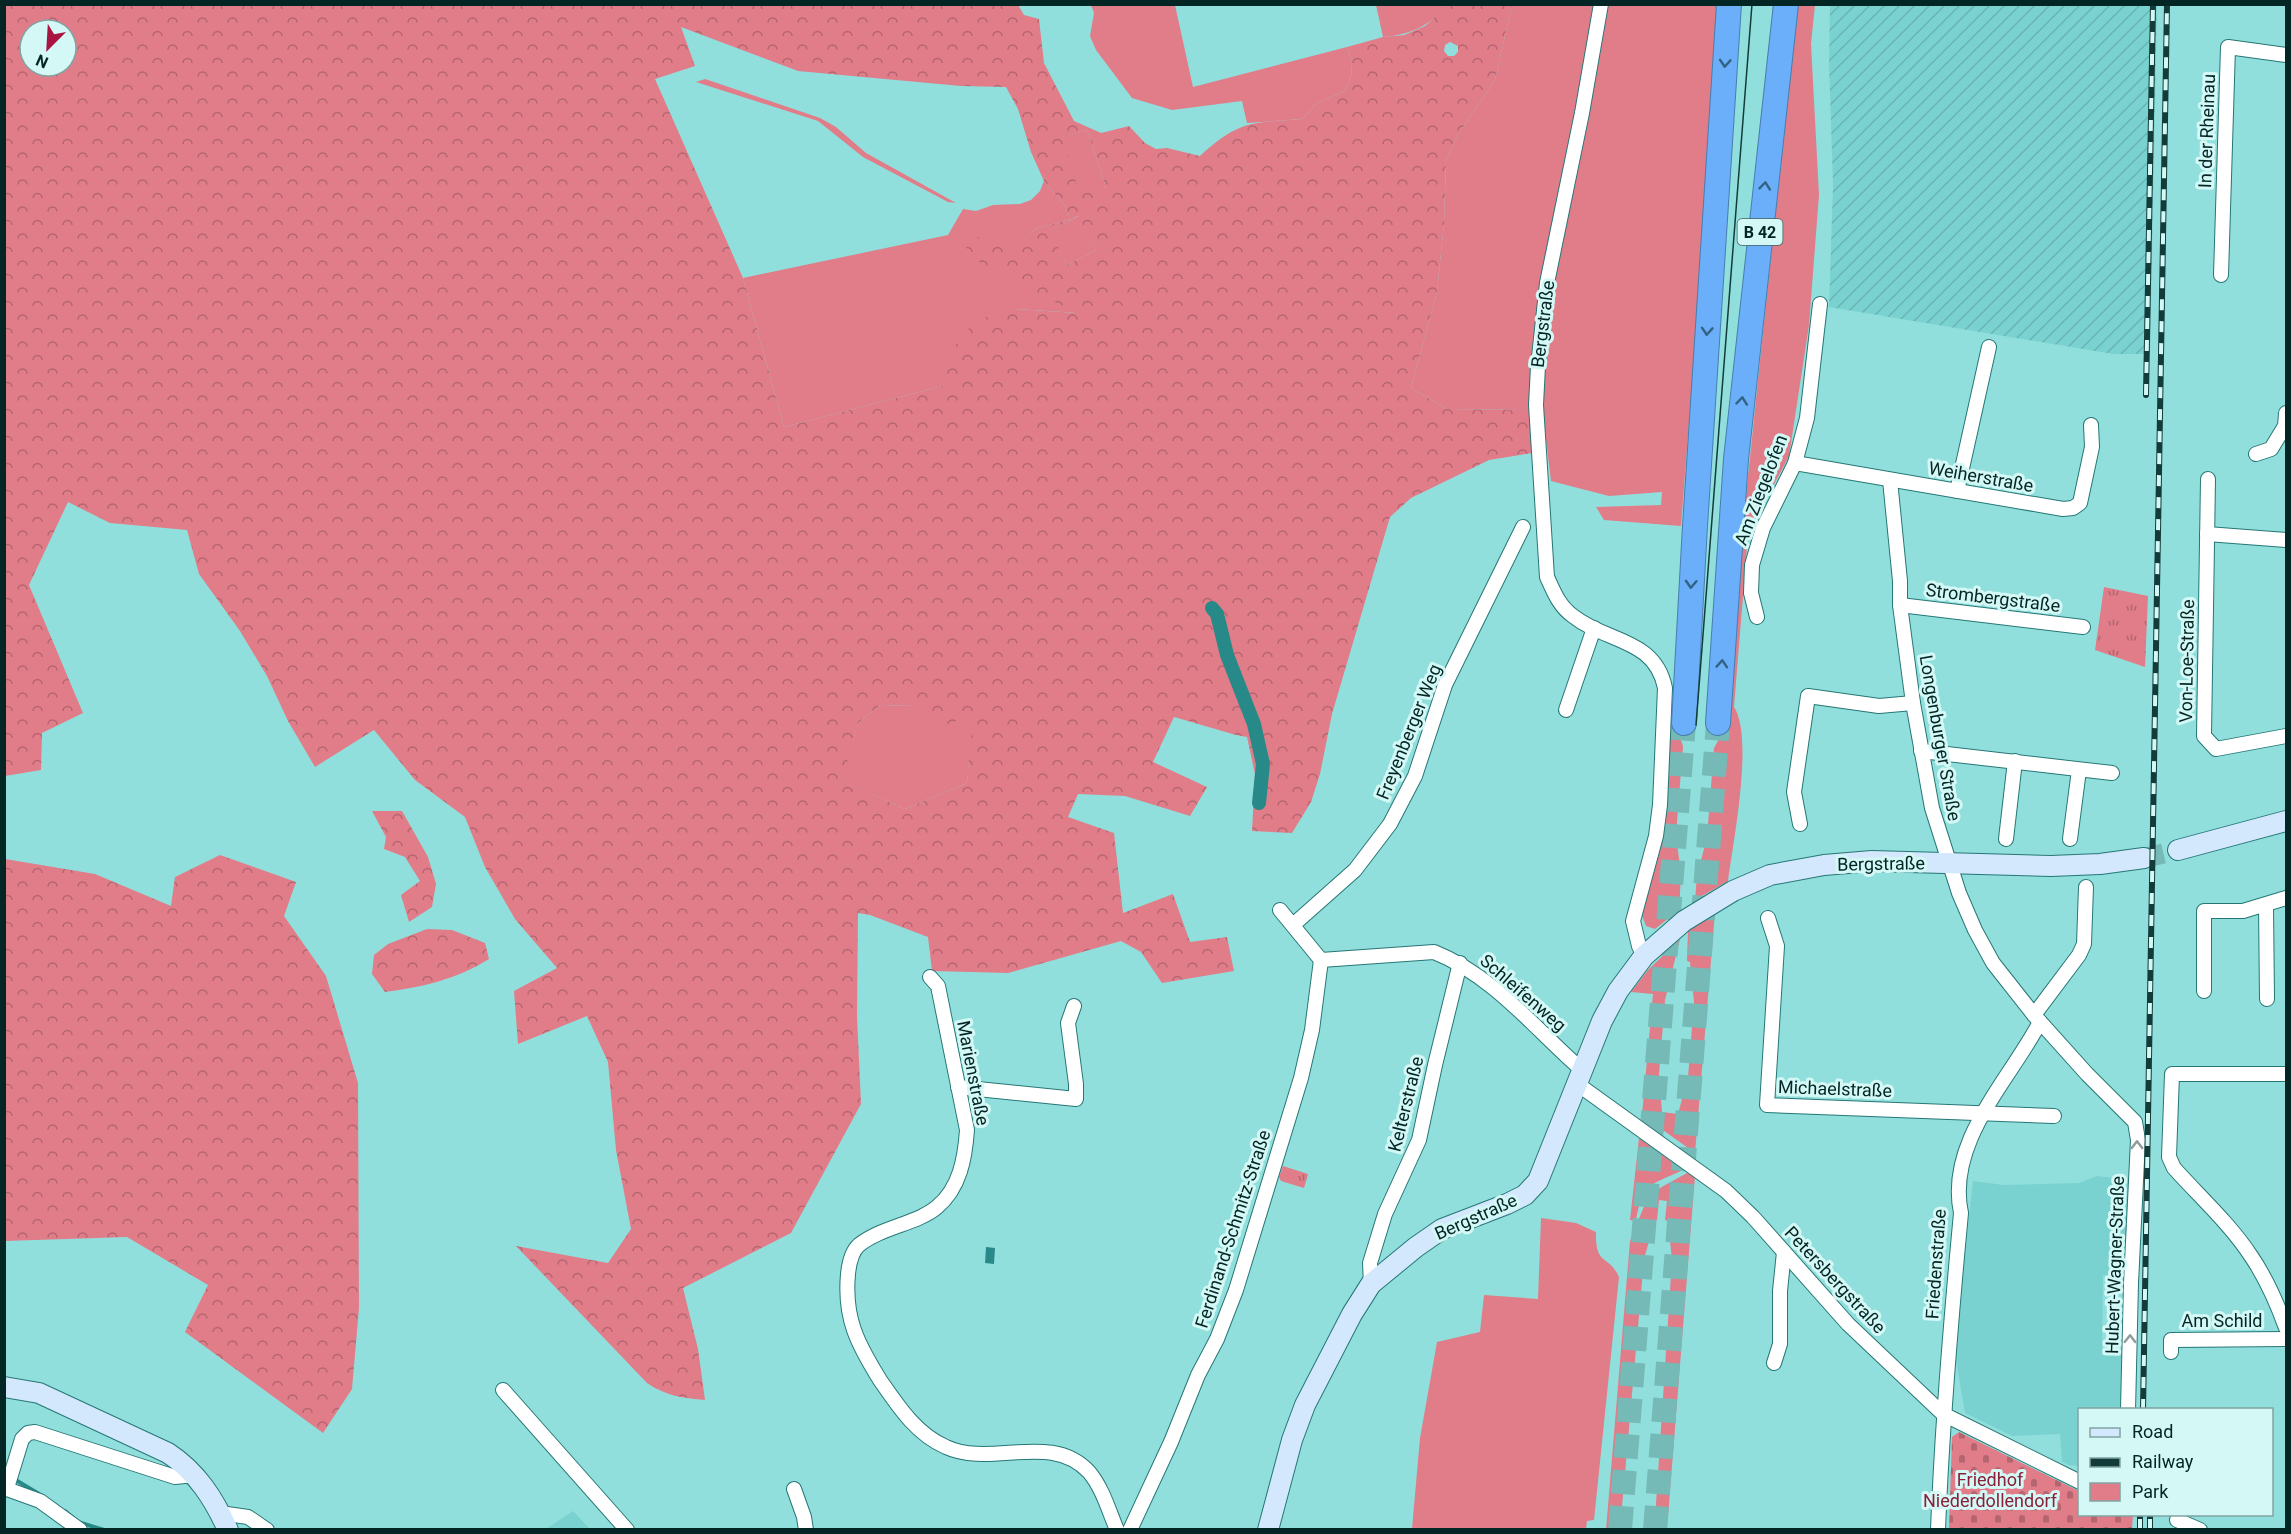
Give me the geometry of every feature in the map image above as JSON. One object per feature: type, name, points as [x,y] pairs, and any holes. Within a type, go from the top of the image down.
[{"type":"highway","name":"B 42","points":[[1684,723],[1729,4]]},
{"type":"highway","name":"B 42","points":[[1718,723],[1736,459],[1786,4]]},
{"type":"street","name":"Bergstraße","points":[[1601,4],[1582,113],[1547,283],[1536,405],[1547,577],[1558,602],[1573,616],[1638,648],[1654,660],[1662,673],[1665,688],[1660,805],[1656,836],[1633,921],[1644,956]]},
{"type":"street","name":"In der Rheinau","points":[[2221,275],[2228,47],[2286,55]]},
{"type":"street","name":"Am Ziegelofen","points":[[1757,617],[1750,593],[1752,565],[1766,519],[1795,463],[1807,418],[1820,304]]},
{"type":"street","points":[[1957,491],[1989,347]]},
{"type":"street","points":[[2256,454],[2271,449],[2285,426],[2286,413]]},
{"type":"street","name":"Weiherstraße","points":[[1795,463],[2063,509],[2073,508],[2080,503],[2092,447],[2091,424]]},
{"type":"street","name":"Von-Loe-Straße","points":[[2208,479],[2204,736],[2216,749],[2286,736]]},
{"type":"street","name":"Longenburger Straße","points":[[1890,480],[1900,581],[1900,605],[1913,702],[1932,808],[1948,863],[1974,930],[1993,963],[2037,1019],[2135,1122]]},
{"type":"street","name":"Freyenberger Weg","points":[[1293,925],[1355,870],[1390,824],[1415,776],[1445,685],[1523,527]]},
{"type":"street","points":[[2207,534],[2286,540]]},
{"type":"street","name":"Strombergstraße","points":[[1900,605],[2083,627]]},
{"type":"street","points":[[1566,710],[1594,628]]},
{"type":"street","points":[[1800,824],[1794,792],[1808,696],[1879,706],[1913,702]]},
{"type":"street","points":[[1921,751],[2112,773]]},
{"type":"street","points":[[2006,839],[2015,761]]},
{"type":"street","points":[[2070,839],[2079,770]]},
{"type":"street","points":[[2178,850],[2286,821]]},
{"type":"street","name":"Bergstraße","points":[[1268,1530],[1292,1440],[1305,1405],[1352,1314],[1371,1284],[1442,1229],[1507,1204],[1525,1194],[1538,1181],[1579,1076],[1618,991],[1644,956],[1684,921],[1709,904],[1770,875],[1793,869],[1872,861],[2051,866],[2100,864],[2144,858]]},
{"type":"street","points":[[2037,1019],[2084,944],[2086,887]]},
{"type":"street","points":[[2204,991],[2204,911],[2243,911],[2266,906],[2286,898]]},
{"type":"street","points":[[2266,906],[2267,999]]},
{"type":"street","points":[[1280,910],[1321,960]]},
{"type":"street","name":"Michaelstraße","points":[[1768,918],[1777,946],[1767,1105],[2054,1116]]},
{"type":"street","name":"Schleifenweg","points":[[1321,960],[1434,952],[1460,963],[1538,1027],[1579,1076]]},
{"type":"street","name":"Ferdinand-Schmitz-Straße","points":[[1130,1530],[1171,1442],[1198,1375],[1217,1339],[1236,1290],[1301,1078],[1312,1030],[1321,960]]},
{"type":"street","name":"Kelterstraße","points":[[1371,1284],[1370,1263],[1385,1214],[1419,1140],[1460,963]]},
{"type":"street","name":"Marienstraße","points":[[930,977],[938,986],[968,1130],[966,1149],[955,1186],[945,1199],[929,1213],[892,1227],[858,1246],[850,1261],[846,1299],[855,1335],[866,1358],[895,1402],[915,1426],[931,1439],[959,1452],[988,1453],[1021,1450],[1069,1457],[1090,1474],[1117,1530]]},
{"type":"street","points":[[958,1087],[1076,1099],[1068,1023],[1074,1006]]},
{"type":"street","name":"Friedenstraße","points":[[1938,1530],[1943,1414],[1961,1213],[1958,1199],[1962,1160],[1969,1138],[2027,1047],[2037,1019]]},
{"type":"street","points":[[2286,1074],[2172,1074],[2169,1158],[2252,1258],[2270,1288],[2286,1328]]},
{"type":"street","name":"Petersbergstraße","points":[[1579,1076],[1726,1191],[1753,1217],[1848,1324],[1943,1414],[2078,1482]]},
{"type":"street","name":"Hubert-Wagner-Straße","points":[[2128,1408],[2138,1140],[2135,1122]]},
{"type":"street","points":[[1774,1363],[1780,1344],[1780,1291],[1784,1252]]},
{"type":"street","name":"Am Schild","points":[[2171,1352],[2171,1340],[2286,1339]]},
{"type":"street","points":[[4,1387],[39,1393],[168,1453],[182,1462],[195,1476],[224,1521],[248,1517],[267,1530]]},
{"type":"street","points":[[503,1390],[627,1530]]},
{"type":"street","points":[[80,1530],[40,1501],[6,1488],[22,1438],[28,1433],[35,1432],[175,1477],[195,1476]]},
{"type":"street","points":[[794,1489],[806,1530]]},
{"type":"street","points":[[2177,1520],[2200,1530]]},
{"type":"shaded area","points":[[1830,5],[2157,5],[2150,354],[2113,354],[1829,307],[1833,185],[1829,64]]},
{"type":"shaded area","points":[[2097,1176],[2131,1180],[2127,1276],[2103,1275],[2102,1351],[2123,1352],[2121,1408],[2078,1408],[2078,1466],[2062,1462],[2060,1434],[2012,1436],[1965,1413],[1956,1361],[1973,1181],[2004,1185],[2079,1183]]},
{"type":"shaded area","points":[[573,1511],[590,1529],[546,1529]]},
{"type":"green space","points":[[5,5],[1018,5],[1024,15],[1039,19],[1044,63],[1074,121],[1101,133],[1129,126],[1145,143],[1156,149],[1167,148],[1200,156],[1213,144],[1236,130],[1270,121],[1302,119],[1316,104],[1344,91],[1351,77],[1352,63],[1347,47],[1383,37],[1404,35],[1425,26],[1449,5],[1512,5],[1495,80],[1457,136],[1446,161],[1444,223],[1437,292],[1411,388],[1447,409],[1530,410],[1532,453],[1489,460],[1411,498],[1390,517],[1332,714],[1320,774],[1311,802],[1292,833],[1252,831],[1255,774],[1247,737],[1174,717],[1153,762],[1207,787],[1190,816],[1125,796],[1078,794],[1068,817],[1114,833],[1123,913],[1173,894],[1190,942],[1227,937],[1234,971],[1162,983],[1141,952],[1121,941],[1008,973],[932,971],[928,937],[870,915],[858,913],[857,1016],[861,1104],[791,1233],[683,1288],[698,1349],[705,1400],[675,1396],[647,1383],[516,1246],[608,1263],[631,1229],[616,1150],[608,1062],[587,1016],[518,1044],[514,991],[557,968],[515,919],[485,867],[465,817],[415,780],[374,730],[315,767],[288,721],[267,676],[240,631],[199,574],[187,530],[110,523],[68,502],[29,585],[83,713],[42,733],[41,770],[5,776]],"holes":[[[681,27],[798,71],[961,86],[1006,87],[1018,109],[1031,152],[1044,181],[1065,206],[1070,219],[1035,229],[1016,247],[964,234],[968,256],[1076,313],[1015,309],[976,320],[946,356],[946,385],[784,427],[743,278],[655,79],[695,66]],[[1450,42],[1458,46],[1458,52],[1454,56],[1448,56],[1444,51],[1445,45]],[[1087,130],[1106,187],[1080,195],[1062,138]],[[1078,216],[1096,250],[1067,265],[1050,231]],[[880,705],[914,706],[937,728],[973,715],[967,783],[905,809],[842,781],[858,723]]]},
{"type":"green space","points":[[1091,5],[1175,5],[1193,87],[1347,47],[1352,63],[1351,77],[1344,91],[1316,104],[1302,119],[1247,123],[1242,101],[1172,110],[1132,98],[1096,50],[1090,36],[1094,13]]},
{"type":"green space","points":[[1376,5],[1449,5],[1419,28],[1403,34],[1383,37]]},
{"type":"green space","points":[[1512,5],[1594,5],[1568,155],[1530,410],[1447,409],[1411,388],[1437,292],[1444,223],[1446,161],[1457,136],[1495,80]]},
{"type":"green space","points":[[1606,5],[1721,5],[1681,526],[1604,520],[1596,507],[1661,505],[1662,492],[1609,496],[1551,481],[1541,398],[1548,312]]},
{"type":"green space","points":[[1797,5],[1815,5],[1811,44],[1819,195],[1809,325],[1789,456],[1748,534],[1734,707],[1740,722],[1742,765],[1728,881],[1695,900],[1697,876],[1707,837],[1714,748],[1728,723],[1741,544]]},
{"type":"green space","points":[[705,79],[820,118],[836,127],[866,153],[956,203],[948,202],[863,157],[818,121],[696,82]]},
{"type":"green space","points":[[1087,130],[1106,187],[1080,196],[1061,138]]},
{"type":"green space","points":[[1044,181],[1065,206],[1070,219],[1035,229],[1016,248],[964,235],[1078,313],[1015,309],[946,356],[946,385],[784,427],[743,278],[948,235],[963,209],[976,211],[993,205],[1020,204],[1031,200],[1040,191]]},
{"type":"green space","points":[[1079,216],[1096,250],[1067,265],[1049,231]]},
{"type":"green space","points":[[2104,587],[2148,596],[2145,667],[2095,650]]},
{"type":"green space","points":[[880,705],[914,706],[974,715],[967,783],[905,809],[841,781],[858,723]]},
{"type":"green space","points":[[1672,715],[1683,746],[1676,835],[1681,875],[1679,910],[1655,929],[1646,926],[1642,915],[1661,847]]},
{"type":"green space","points":[[372,811],[402,811],[428,857],[436,884],[432,907],[409,922],[401,895],[420,881],[405,857],[384,849],[386,837]]},
{"type":"green space","points":[[220,855],[296,882],[284,916],[326,976],[358,1083],[359,1308],[352,1389],[323,1433],[185,1332],[208,1285],[127,1237],[5,1241],[5,859],[95,874],[171,906],[175,877]]},
{"type":"green space","points":[[1715,912],[1695,1153],[1642,1115],[1653,994],[1631,992],[1648,970],[1680,939],[1665,1000],[1659,1074],[1662,1112],[1678,1114],[1688,1077],[1694,1002],[1690,962],[1687,961],[1688,931]]},
{"type":"green space","points":[[427,929],[452,930],[485,943],[489,959],[465,972],[439,981],[385,992],[372,974],[374,955],[388,944]]},
{"type":"green space","points":[[1639,1138],[1683,1170],[1649,1187],[1642,1199],[1636,1221],[1630,1220]]},
{"type":"green space","points":[[1283,1166],[1308,1174],[1304,1188],[1281,1181],[1279,1177]]},
{"type":"green space","points":[[1687,1173],[1695,1176],[1667,1529],[1652,1529],[1655,1519],[1672,1260],[1668,1221],[1665,1220],[1667,1201],[1659,1200],[1657,1220],[1655,1220],[1644,1259],[1621,1518],[1623,1529],[1606,1530],[1630,1241],[1649,1194]]},
{"type":"green space","points":[[1541,1218],[1576,1223],[1596,1232],[1596,1243],[1600,1256],[1611,1265],[1619,1277],[1594,1520],[1587,1521],[1586,1529],[1412,1529],[1420,1438],[1437,1342],[1480,1332],[1484,1295],[1538,1299]]},
{"type":"green space","name":"Friedhof Niederdollendorf","points":[[1959,1432],[2078,1491],[2078,1516],[2133,1516],[2132,1529],[1949,1529],[1952,1437]]},
{"type":"water","points":[[986,1247],[995,1248],[994,1264],[985,1263]]},
{"type":"waterway","points":[[1212,608],[1217,614],[1227,655],[1254,724],[1263,764],[1259,803]]},
{"type":"waterway","points":[[14,1479],[39,1494]]},
{"type":"waterway","points":[[65,1511],[78,1522],[104,1530]]},
{"type":"tunnel","points":[[1620,1530],[1684,723]]},
{"type":"tunnel","points":[[1655,1530],[1718,723]]},
{"type":"tunnel","points":[[2144,858],[2178,850]]},
{"type":"tram line","points":[[1696,725],[1752,4]]},
{"type":"railway","points":[[2146,395],[2153,4]]},
{"type":"railway","points":[[2143,1408],[2167,4]]},
{"type":"railway","points":[[2140,1516],[2140,1530]]},
{"type":"railway","points":[[2150,1516],[2150,1530]]}]
